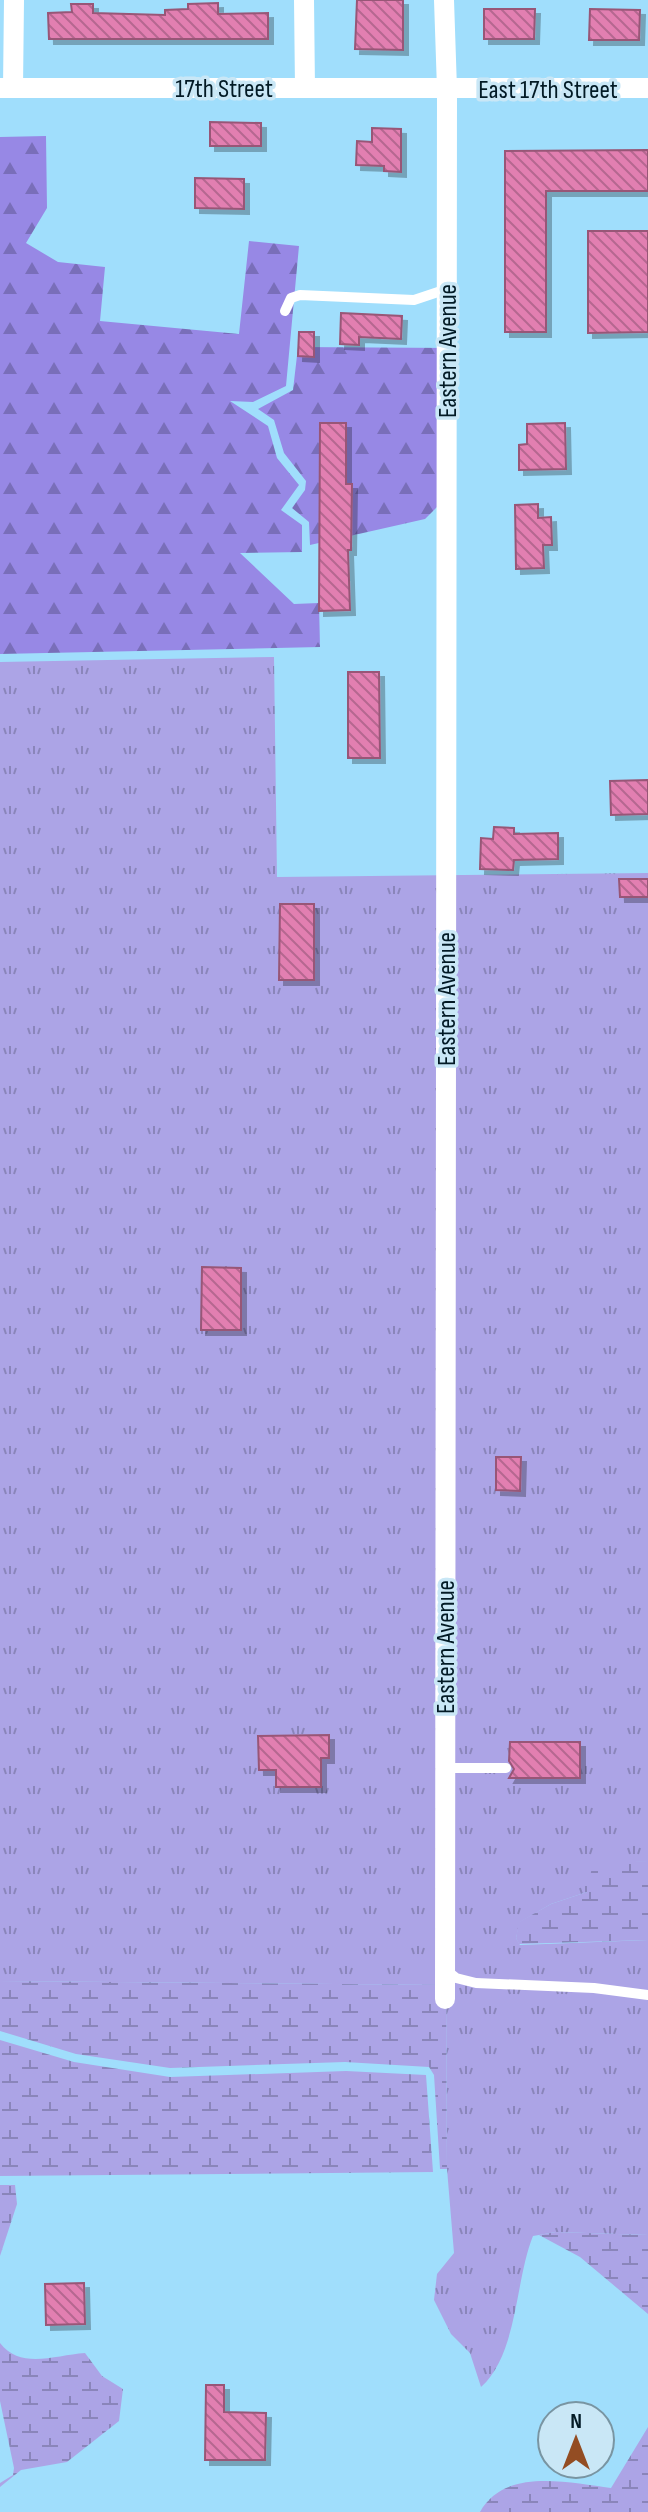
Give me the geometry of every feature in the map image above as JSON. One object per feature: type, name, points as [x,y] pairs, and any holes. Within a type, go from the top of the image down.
[{"type":"street","points":[[6,88],[14,0]]},
{"type":"street","points":[[304,0],[305,88]]},
{"type":"street","name":"Eastern Avenue","points":[[444,0],[447,89],[445,1999]]},
{"type":"street","name":"17th Street","points":[[6,88],[447,89]]},
{"type":"street","name":"East 17th Street","points":[[447,89],[648,88]]},
{"type":"lane","points":[[285,311],[291,298],[300,295],[414,300],[447,289]]},
{"type":"lane","points":[[445,1768],[506,1768]]},
{"type":"lane","points":[[445,1968],[456,1978],[476,1983],[594,1988],[648,1995]]},
{"type":"green space","points":[[46,136],[47,208],[26,243],[58,262],[105,267],[100,321],[239,334],[249,241],[299,246],[286,386],[253,402],[230,401],[268,426],[277,458],[299,485],[281,510],[302,525],[302,552],[240,553],[294,604],[319,603],[320,647],[0,654],[0,137]]},
{"type":"green space","points":[[298,347],[452,348],[454,368],[458,372],[450,494],[425,519],[310,545],[309,522],[292,508],[305,490],[306,481],[284,453],[274,420],[258,409],[293,390]]},
{"type":"green space","points":[[274,657],[277,877],[648,873],[648,1861],[634,1862],[587,1892],[551,1904],[520,1922],[516,1938],[520,1945],[648,1940],[648,2235],[556,2232],[533,2236],[509,2336],[493,2373],[481,2387],[470,2353],[451,2334],[434,2300],[437,2274],[454,2253],[447,2169],[446,1985],[0,1981],[0,662]]},
{"type":"green space","points":[[648,1861],[648,1940],[519,1944],[516,1938],[519,1922],[551,1904],[587,1892],[593,1862]]},
{"type":"green space","points":[[0,1981],[446,1985],[447,2169],[440,2169],[434,2075],[429,2067],[345,2062],[170,2068],[76,2054],[0,2031]]},
{"type":"green space","points":[[0,2040],[74,2062],[170,2077],[346,2071],[426,2075],[433,2172],[0,2176]]},
{"type":"green space","points":[[0,2185],[15,2185],[17,2204],[0,2256]]},
{"type":"green space","points":[[556,2232],[648,2235],[648,2314],[580,2257],[539,2235]]},
{"type":"green space","points":[[0,2343],[8,2351],[28,2359],[85,2353],[102,2376],[123,2389],[119,2421],[67,2462],[21,2470],[0,2487],[0,2483],[13,2475],[14,2468],[0,2401]]},
{"type":"green space","points":[[648,2427],[648,2512],[480,2512],[491,2498],[521,2483],[558,2482],[611,2488]]},
{"type":"building","points":[[357,0],[403,0],[403,50],[355,49]]},
{"type":"building","points":[[218,3],[218,14],[268,13],[268,39],[49,39],[48,13],[72,12],[71,4],[93,4],[93,13],[165,15],[165,10],[188,9],[188,4]]},
{"type":"building","points":[[484,9],[535,9],[534,39],[484,39]]},
{"type":"building","points":[[590,9],[640,10],[639,40],[589,40]]},
{"type":"building","points":[[210,122],[261,123],[261,146],[210,146]]},
{"type":"building","points":[[372,128],[401,129],[401,172],[384,171],[384,166],[356,165],[357,141],[372,142]]},
{"type":"building","points":[[648,150],[648,191],[546,191],[546,332],[505,332],[505,151]]},
{"type":"building","points":[[195,178],[244,179],[244,209],[195,208]]},
{"type":"building","points":[[588,231],[648,231],[648,332],[588,333]]},
{"type":"building","points":[[341,313],[402,316],[401,339],[359,337],[359,345],[340,344]]},
{"type":"building","points":[[299,332],[314,332],[314,357],[298,356]]},
{"type":"building","points":[[320,423],[346,423],[346,484],[352,484],[351,550],[348,550],[350,610],[319,611]]},
{"type":"building","points":[[565,423],[566,469],[519,470],[519,445],[527,444],[527,424]]},
{"type":"building","points":[[538,504],[538,518],[551,517],[552,545],[543,545],[544,568],[516,569],[515,505]]},
{"type":"building","points":[[348,672],[379,672],[380,758],[348,758]]},
{"type":"building","points":[[648,780],[648,814],[611,815],[610,781]]},
{"type":"building","points":[[494,827],[514,828],[514,834],[558,833],[558,859],[514,860],[513,870],[480,869],[481,838],[493,839]]},
{"type":"building","points":[[619,879],[648,879],[648,897],[620,897]]},
{"type":"building","points":[[280,904],[314,904],[314,980],[279,980]]},
{"type":"building","points":[[202,1267],[241,1268],[241,1330],[201,1330]]},
{"type":"building","points":[[496,1457],[521,1457],[520,1491],[496,1490]]},
{"type":"building","points":[[329,1735],[329,1758],[321,1758],[321,1787],[276,1787],[276,1770],[259,1770],[258,1736]]},
{"type":"building","points":[[510,1742],[580,1742],[580,1778],[509,1778],[514,1769],[509,1761]]},
{"type":"building","points":[[84,2283],[85,2324],[46,2325],[45,2284]]},
{"type":"building","points":[[206,2385],[224,2385],[224,2412],[266,2413],[265,2460],[205,2460]]}]
